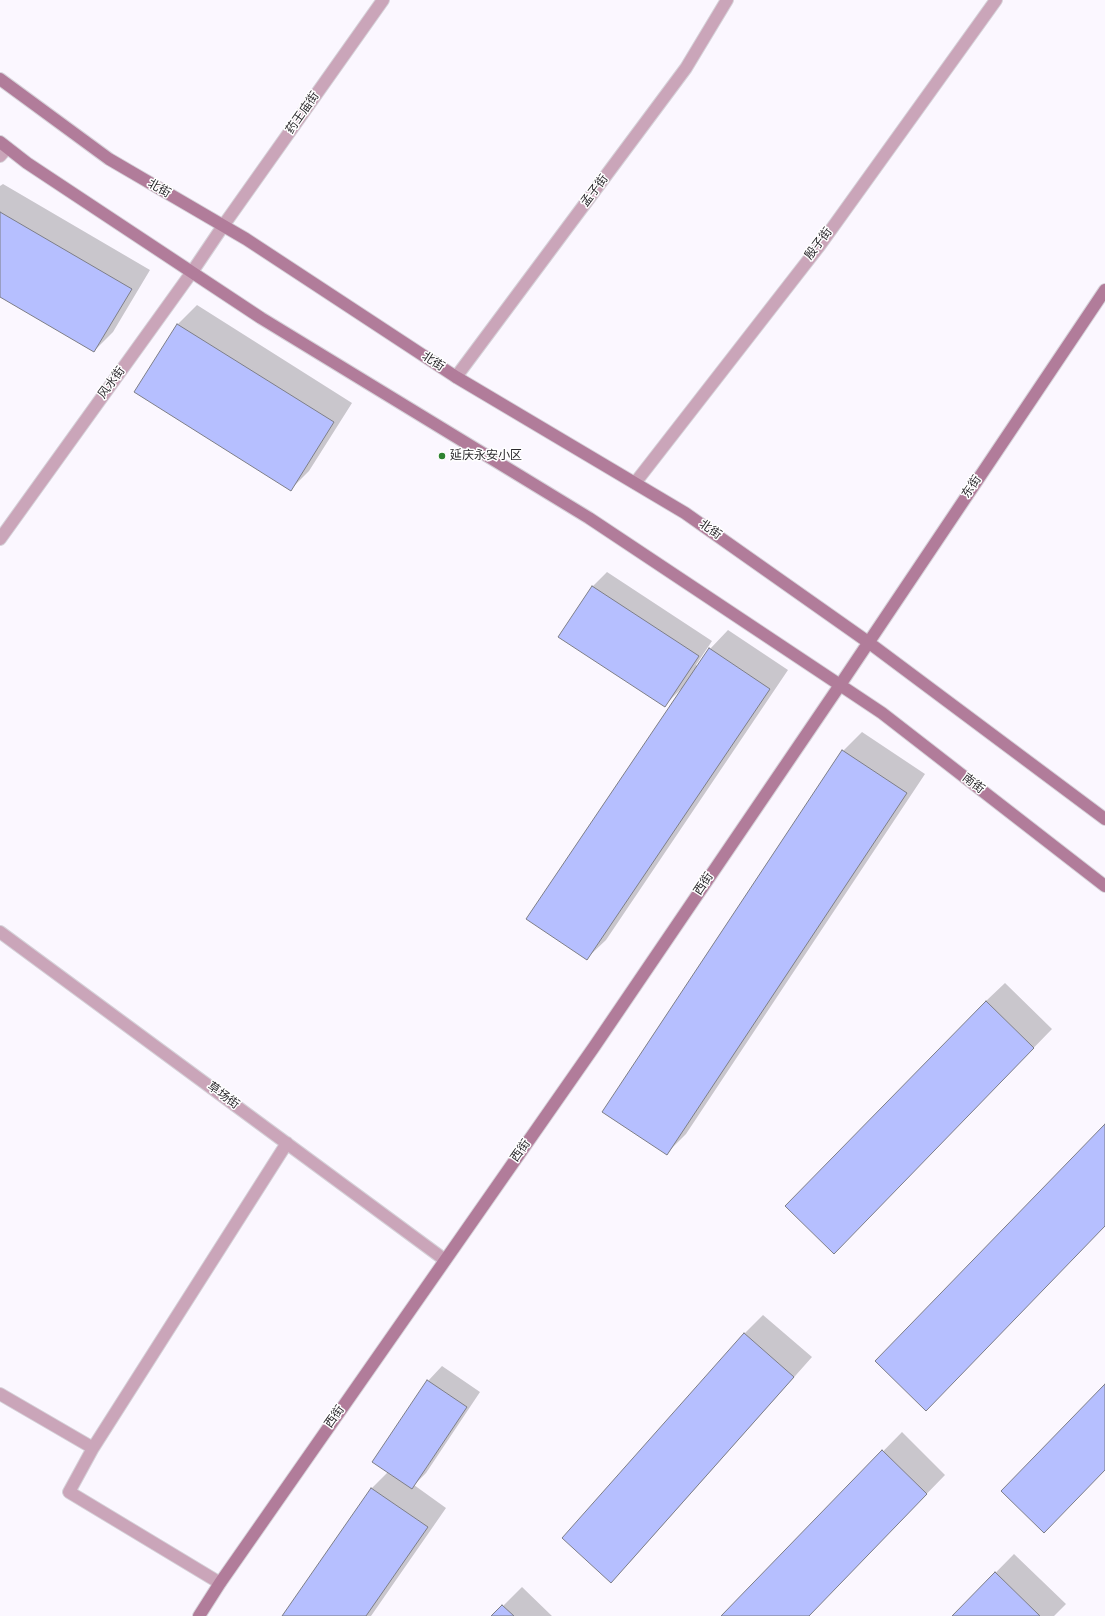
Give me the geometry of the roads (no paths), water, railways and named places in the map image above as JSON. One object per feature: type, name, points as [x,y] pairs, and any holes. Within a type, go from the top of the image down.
[{"type":"street","name":"药王庙街","points":[[223,226],[383,0]]},
{"type":"street","name":"孟子街","points":[[456,377],[686,68],[727,0]]},
{"type":"street","name":"殷子街","points":[[635,483],[820,245],[996,0]]},
{"type":"street","name":"北街","points":[[0,78],[109,159],[246,239],[456,377],[685,513],[868,642]]},
{"type":"street","points":[[2,149],[27,163],[261,318],[589,518],[840,685]]},
{"type":"street","name":"风水街","points":[[0,539],[192,272],[223,226]]},
{"type":"street","name":"东街","points":[[840,685],[1105,290]]},
{"type":"street","points":[[868,642],[1105,819]]},
{"type":"street","name":"南街","points":[[840,685],[882,713],[1105,886]]},
{"type":"street","name":"西街","points":[[198,1616],[599,1040],[840,685]]},
{"type":"street","name":"草场街","points":[[0,932],[445,1260]]},
{"type":"street","points":[[220,1583],[69,1492],[93,1448],[287,1143]]},
{"type":"street","points":[[0,1394],[93,1448]]},
{"type":"place","name":"延庆永安小区","points":[[442,456]]}]
